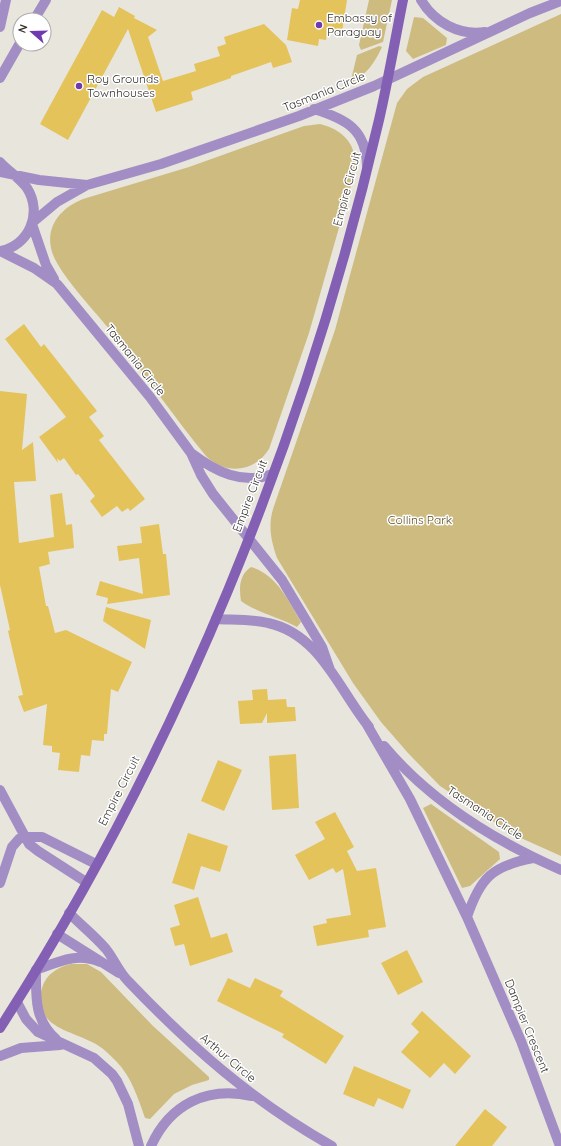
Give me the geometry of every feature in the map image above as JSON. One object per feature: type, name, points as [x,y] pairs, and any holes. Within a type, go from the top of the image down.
[{"type":"street","points":[[0,27],[6,0]]},
{"type":"street","points":[[39,12],[46,0]]},
{"type":"street","name":"Empire Circuit","points":[[0,1028],[57,934],[135,792],[216,619],[273,474],[325,319],[367,168],[403,0]]},
{"type":"street","points":[[421,0],[437,20],[455,30],[471,33],[494,31]]},
{"type":"street","name":"Tasmania Circle","points":[[330,670],[322,647],[287,587],[207,485],[191,453],[150,397],[57,284],[46,265],[32,223],[57,202],[87,185],[127,174],[214,146],[314,109],[387,80],[530,13],[561,1]]},
{"type":"street","points":[[0,78],[15,52]]},
{"type":"street","points":[[314,109],[341,118],[358,132],[366,151],[367,168]]},
{"type":"street","points":[[0,162],[26,187],[32,196],[34,208],[32,223],[21,241],[0,251]]},
{"type":"street","name":"Tasmania Circle","points":[[0,172],[58,183],[87,185]]},
{"type":"street","name":"Tasmania Circle","points":[[0,251],[34,268],[57,284]]},
{"type":"street","name":"Tasmania Circle","points":[[191,453],[212,468],[228,475],[253,478],[273,474]]},
{"type":"street","name":"Tasmania Circle","points":[[216,619],[259,621],[289,630],[308,644],[330,670],[366,723],[395,758],[447,805],[493,836],[533,858],[561,870]]},
{"type":"street","name":"Dampier Crescent","points":[[366,723],[410,799],[467,918],[521,1041],[560,1146]]},
{"type":"street","points":[[0,790],[24,837],[38,851],[86,882]]},
{"type":"street","points":[[0,883],[12,847],[19,838],[24,837],[42,838],[96,864]]},
{"type":"street","points":[[467,918],[478,888],[492,872],[503,865],[533,858]]},
{"type":"street","name":"Arthur Circle","points":[[69,913],[105,948],[121,974],[221,1072],[256,1097],[332,1146]]},
{"type":"street","name":"Arthur Circle","points":[[57,934],[121,974]]},
{"type":"street","points":[[64,1045],[51,1035],[40,1016],[37,1006],[36,970],[76,957],[86,957],[100,962]]},
{"type":"street","points":[[16,1002],[33,1029],[46,1038],[76,1049],[94,1058],[104,1066],[117,1081],[132,1114],[140,1146]]},
{"type":"street","points":[[0,1056],[22,1048],[64,1045]]},
{"type":"street","points":[[151,1146],[168,1118],[187,1104],[216,1094],[237,1094],[256,1097]]},
{"type":"green space","points":[[369,0],[392,0],[383,42],[361,50],[359,45]]},
{"type":"green space","name":"Collins Park","points":[[561,14],[561,856],[512,834],[440,786],[408,753],[381,722],[353,683],[277,558],[273,546],[270,527],[271,515],[335,330],[397,103],[407,89],[423,77]]},
{"type":"green space","points":[[414,17],[423,18],[447,38],[446,45],[413,59],[406,51]]},
{"type":"green space","points":[[379,46],[382,47],[373,63],[353,82],[351,80],[357,55]]},
{"type":"green space","points":[[320,124],[337,131],[344,136],[353,149],[355,165],[354,175],[309,333],[269,449],[256,463],[247,467],[239,469],[222,466],[206,456],[114,335],[68,280],[54,257],[51,248],[51,231],[54,224],[63,212],[76,202],[83,199],[189,167],[304,126]]},
{"type":"green space","points":[[251,567],[268,576],[281,589],[301,622],[297,627],[254,609],[241,601],[240,591],[242,578]]},
{"type":"green space","points":[[431,804],[499,852],[500,859],[470,886],[462,888],[423,808]]},
{"type":"green space","points":[[71,964],[87,964],[101,972],[153,1026],[209,1077],[209,1080],[192,1085],[174,1094],[150,1119],[145,1118],[130,1080],[116,1061],[106,1051],[97,1045],[55,1025],[48,1019],[43,1011],[40,1001],[42,988],[46,979],[57,969]]},
{"type":"building","name":"Embassy of Paraguay","points":[[300,0],[347,0],[342,32],[328,29],[326,40],[319,39],[318,46],[287,40],[292,8],[298,9]]},
{"type":"building","points":[[119,7],[135,16],[134,18],[157,30],[148,37],[163,81],[196,71],[194,64],[220,56],[217,47],[226,44],[224,37],[264,24],[286,45],[292,62],[273,68],[271,62],[231,76],[231,78],[191,92],[193,100],[156,112],[128,29],[68,140],[40,124],[102,10],[114,17]]},
{"type":"building","points":[[24,324],[41,347],[44,344],[97,411],[89,417],[104,436],[99,440],[145,499],[130,511],[128,508],[122,512],[117,506],[102,517],[90,501],[95,496],[78,474],[76,475],[64,458],[60,461],[57,458],[58,463],[39,437],[66,417],[5,339]]},
{"type":"building","points":[[0,391],[27,394],[22,450],[33,442],[36,481],[14,482],[19,543],[54,537],[50,495],[62,493],[66,525],[72,524],[74,548],[48,552],[50,564],[39,567],[46,606],[48,606],[55,633],[66,630],[132,662],[118,692],[111,689],[107,734],[104,734],[104,741],[92,740],[90,756],[81,755],[79,772],[58,770],[60,753],[52,752],[52,746],[43,745],[47,704],[24,712],[18,696],[23,695],[8,631],[10,630],[0,585]]},
{"type":"building","points":[[159,524],[163,554],[166,554],[170,595],[107,604],[108,598],[96,595],[100,581],[143,594],[139,558],[119,561],[117,546],[142,543],[140,527]]},
{"type":"building","points":[[106,607],[151,620],[145,649],[103,621]]},
{"type":"building","points":[[267,689],[268,700],[286,699],[287,707],[295,707],[296,721],[267,723],[267,713],[262,723],[240,724],[238,701],[253,700],[252,690]]},
{"type":"building","points":[[296,754],[299,808],[272,810],[269,756]]},
{"type":"building","points":[[218,760],[242,770],[224,811],[201,801]]},
{"type":"building","points":[[335,812],[354,847],[347,851],[357,871],[376,868],[386,927],[368,930],[369,937],[317,946],[313,926],[327,923],[326,919],[351,915],[343,869],[336,873],[333,868],[309,880],[295,855],[325,839],[315,822]]},
{"type":"building","points":[[188,833],[228,846],[220,872],[201,866],[194,890],[172,883]]},
{"type":"building","points":[[198,897],[211,938],[227,933],[233,952],[190,966],[184,944],[175,946],[170,928],[180,925],[174,905]]},
{"type":"building","points":[[407,950],[423,982],[398,995],[381,963]]},
{"type":"building","points":[[228,978],[250,988],[255,978],[283,991],[280,996],[344,1036],[326,1064],[282,1037],[284,1034],[217,1001]]},
{"type":"building","points":[[422,1011],[471,1056],[455,1074],[444,1063],[430,1078],[401,1052],[419,1032],[411,1024]]},
{"type":"building","points":[[354,1066],[411,1090],[403,1109],[378,1098],[374,1107],[343,1094]]},
{"type":"building","points":[[485,1109],[507,1127],[492,1146],[455,1146]]},
{"type":"place","name":"Embassy of Paraguay","points":[[319,25]]},
{"type":"place","name":"Roy Grounds Townhouses","points":[[79,86]]}]
